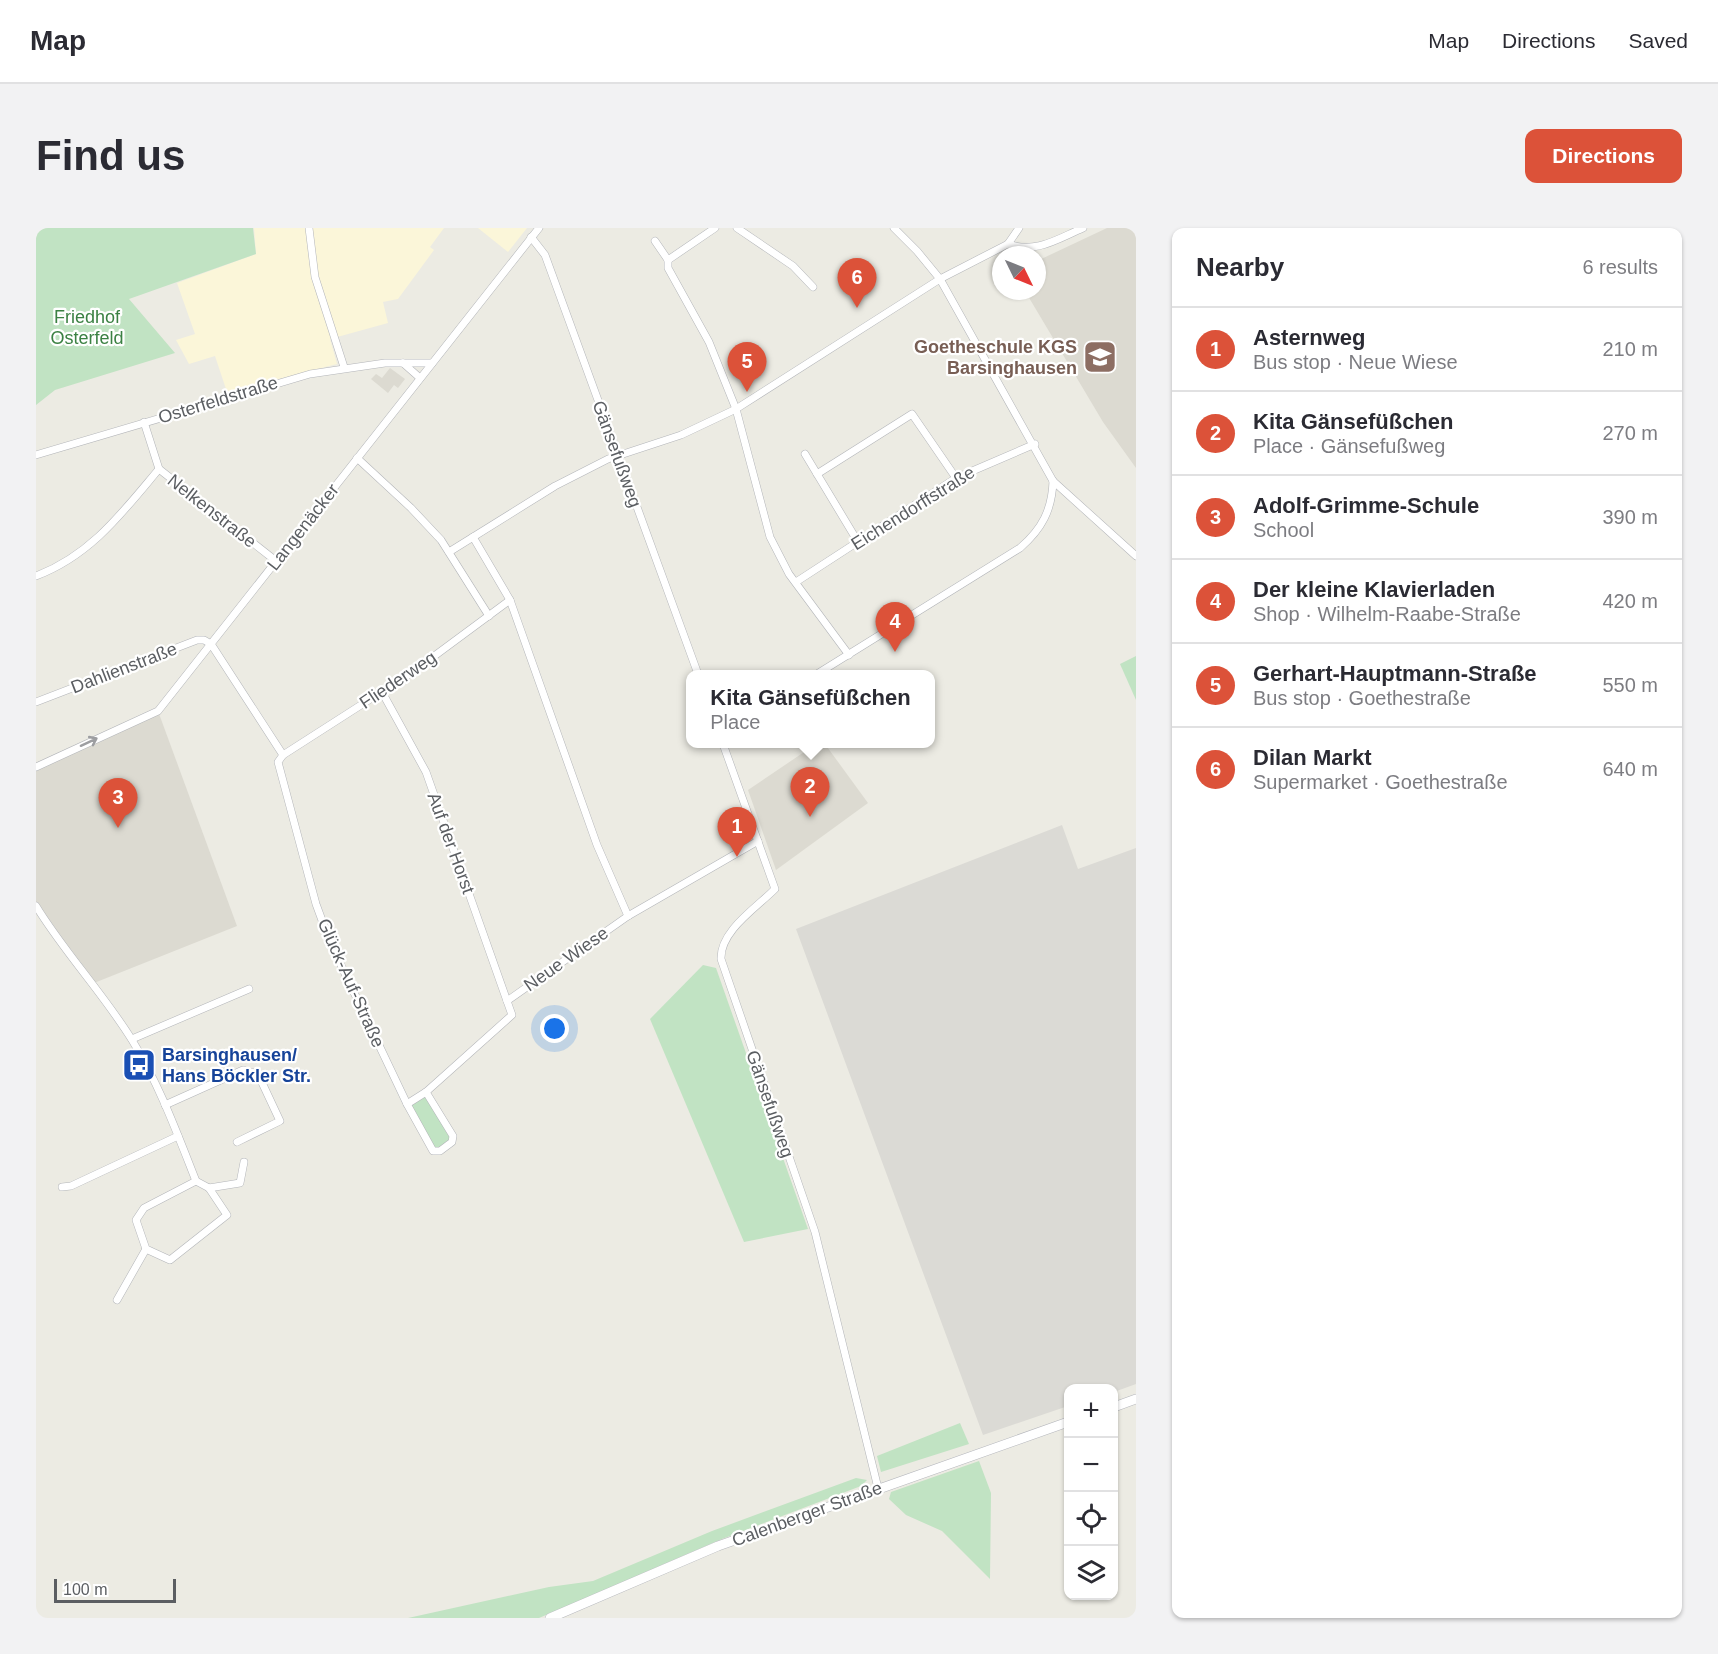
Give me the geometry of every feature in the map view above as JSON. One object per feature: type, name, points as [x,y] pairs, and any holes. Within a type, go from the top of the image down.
[{"type":"main road","points":[[1118,1405],[1136,1399]]},
{"type":"main road","name":"Calenberger Straße","points":[[550,1618],[718,1546],[1064,1423]]},
{"type":"street","points":[[309,228],[315,277],[344,367]]},
{"type":"street","name":"Langenäcker","points":[[36,766],[158,711],[539,228]]},
{"type":"street","points":[[668,260],[715,228]]},
{"type":"street","points":[[737,228],[793,266],[813,287]]},
{"type":"street","points":[[894,228],[940,279],[1035,444],[1053,481],[1136,556]]},
{"type":"street","points":[[449,552],[555,486],[618,456],[681,435],[736,409],[940,279],[1008,244],[1019,228]]},
{"type":"street","points":[[1008,244],[1024,250],[1083,228]]},
{"type":"street","name":"Gänsefußweg","points":[[531,237],[545,255],[696,670]]},
{"type":"street","points":[[655,241],[668,260],[668,268],[709,342],[736,409],[770,537],[796,582],[849,655]]},
{"type":"street","points":[[403,363],[420,378]]},
{"type":"street","name":"Osterfeldstraße","points":[[36,455],[284,380],[344,367],[432,363]]},
{"type":"street","points":[[817,474],[912,414],[956,478]]},
{"type":"street","name":"Nelkenstraße","points":[[144,422],[159,469],[276,561]]},
{"type":"street","name":"Eichendorffstraße","points":[[796,582],[956,478],[1035,444]]},
{"type":"street","points":[[805,454],[858,542]]},
{"type":"street","points":[[357,458],[411,508],[449,552],[489,616]]},
{"type":"street","points":[[36,576],[69,560],[91,545],[159,469]]},
{"type":"street","points":[[825,670],[1020,548],[1045,521],[1052,502],[1053,481]]},
{"type":"street","points":[[473,537],[510,600],[597,845],[628,916]]},
{"type":"street","name":"Fliederweg","points":[[283,755],[382,692],[510,600]]},
{"type":"street","name":"Dahlienstraße","points":[[36,702],[197,639],[211,644]]},
{"type":"street","points":[[211,644],[283,755]]},
{"type":"street","name":"Auf der Horst","points":[[382,692],[426,772],[507,1001]]},
{"type":"street","name":"Gänsefußweg","points":[[724,748],[775,889],[727,936],[720,946],[721,959],[815,1232],[878,1488]]},
{"type":"street","name":"Glück-Auf-Straße","points":[[283,755],[278,762],[316,904],[330,942],[407,1104],[433,1151],[440,1151],[452,1142],[453,1136],[426,1092]]},
{"type":"street","name":"Neue Wiese","points":[[407,1104],[426,1092],[512,1015],[507,1001],[628,916],[758,841]]},
{"type":"street","points":[[36,906],[99,990],[132,1039],[165,1106],[196,1181],[210,1188],[227,1215],[170,1260],[146,1249],[136,1220],[144,1208],[196,1181]]},
{"type":"street","points":[[132,1039],[249,989]]},
{"type":"street","points":[[165,1106],[243,1070],[258,1074],[280,1121],[237,1142]]},
{"type":"street","points":[[62,1187],[71,1186],[178,1136]]},
{"type":"street","points":[[210,1188],[240,1183],[244,1162]]},
{"type":"street","points":[[117,1300],[146,1249]]},
{"type":"shaded area","points":[[254,228],[444,228],[430,247],[434,250],[398,299],[383,302],[388,323],[330,339],[337,364],[227,392],[215,356],[189,364],[176,340],[195,334],[177,283],[256,254]]},
{"type":"shaded area","points":[[478,228],[527,228],[508,252]]},
{"type":"shaded area","name":"Goetheschule KGS Barsinghausen","points":[[1107,228],[1136,228],[1136,468],[1103,422],[1030,300],[1046,300],[1046,257]]},
{"type":"shaded area","points":[[390,368],[405,379],[398,388],[394,385],[388,393],[371,379],[376,374],[382,378]]},
{"type":"shaded area","points":[[158,711],[237,926],[94,983],[36,906],[36,767]]},
{"type":"shaded area","points":[[810,748],[828,748],[868,803],[776,870],[748,790]]},
{"type":"shaded area","points":[[1062,825],[1078,869],[1136,848],[1136,1384],[1118,1391],[1118,1384],[1064,1384],[1064,1407],[983,1435],[796,929]]},
{"type":"green space","name":"Friedhof Osterfeld","points":[[36,228],[253,228],[256,254],[129,299],[175,353],[55,390],[36,405]]},
{"type":"green space","points":[[1136,656],[1136,700],[1120,664]]},
{"type":"green space","points":[[703,965],[716,968],[808,1229],[744,1242],[650,1019]]},
{"type":"green space","points":[[426,1092],[452,1142],[433,1151],[407,1104]]},
{"type":"green space","points":[[960,1423],[969,1444],[881,1472],[877,1456]]},
{"type":"green space","points":[[979,1461],[991,1493],[990,1579],[942,1531],[906,1515],[889,1499],[891,1492]]},
{"type":"green space","points":[[856,1478],[867,1480],[861,1486],[722,1539],[539,1618],[408,1618],[549,1587],[593,1581],[712,1531]]},
{"type":"place","name":"Dilan Markt","points":[[857,308]]},
{"type":"place","name":"Goetheschule KGS Barsinghausen","points":[[1100,357]]},
{"type":"place","name":"Gerhart-Hauptmann-Straße","points":[[747,392]]},
{"type":"place","name":"Der kleine Klavierladen","points":[[895,652]]},
{"type":"place","name":"Kita Gänsefüßchen","points":[[810,817]]},
{"type":"place","name":"Adolf-Grimme-Schule","points":[[118,828]]},
{"type":"place","name":"Asternweg","points":[[737,857]]},
{"type":"place","name":"Barsinghausen/ Hans Böckler Str.","points":[[139,1065]]}]
